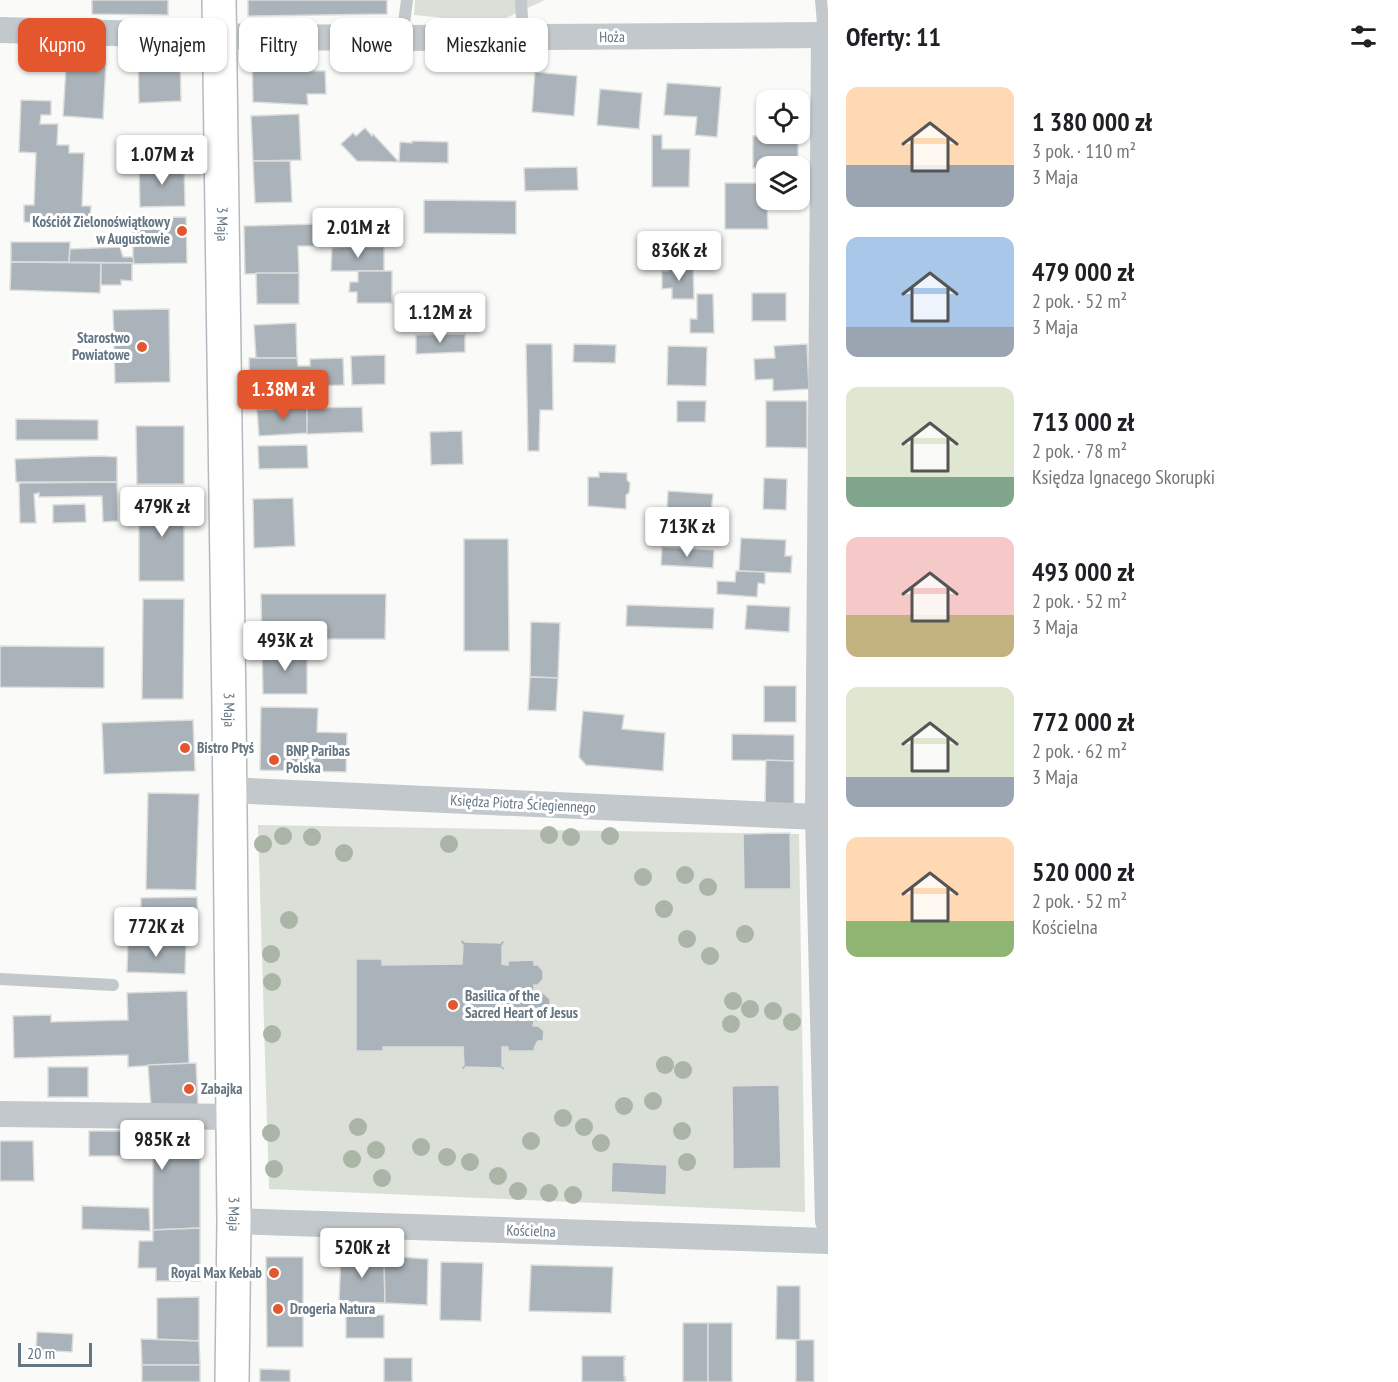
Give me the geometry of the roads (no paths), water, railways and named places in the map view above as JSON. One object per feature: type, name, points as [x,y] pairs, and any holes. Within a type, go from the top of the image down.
[{"type":"street","name":"3 Maja","points":[[219,0],[219,18]]},
{"type":"street","name":"Hoża","points":[[0,30],[118,33]]},
{"type":"street","name":"Hoża","points":[[548,38],[826,35]]},
{"type":"street","points":[[826,35],[824,619],[818,817],[828,1221]]},
{"type":"street","name":"Hoża","points":[[227,36],[330,37]]},
{"type":"street","name":"3 Maja","points":[[219,72],[234,1221],[232,1382]]},
{"type":"street","name":"Księdza Piotra Ściegiennego","points":[[229,790],[818,817]]},
{"type":"street","points":[[0,1114],[232,1117]]},
{"type":"street","name":"Kościelna","points":[[234,1221],[828,1241]]},
{"type":"lane","points":[[404,18],[406,0]]},
{"type":"lane","points":[[521,0],[522,18]]},
{"type":"lane","points":[[821,0],[826,35]]},
{"type":"lane","points":[[0,979],[113,985]]},
{"type":"place","name":"Kościół Zielonoświątkowy w Augustowie","points":[[182,231]]},
{"type":"place","name":"Starostwo Powiatowe","points":[[142,347]]},
{"type":"place","name":"Bistro Ptyś","points":[[185,748]]},
{"type":"place","name":"BNP Paribas Polska","points":[[274,760]]},
{"type":"place","name":"Basilica of the Sacred Heart of Jesus","points":[[453,1005]]},
{"type":"place","name":"Zabajka","points":[[189,1089]]},
{"type":"place","name":"Royal Max Kebab","points":[[274,1273]]},
{"type":"place","name":"Drogeria Natura","points":[[278,1309]]}]
